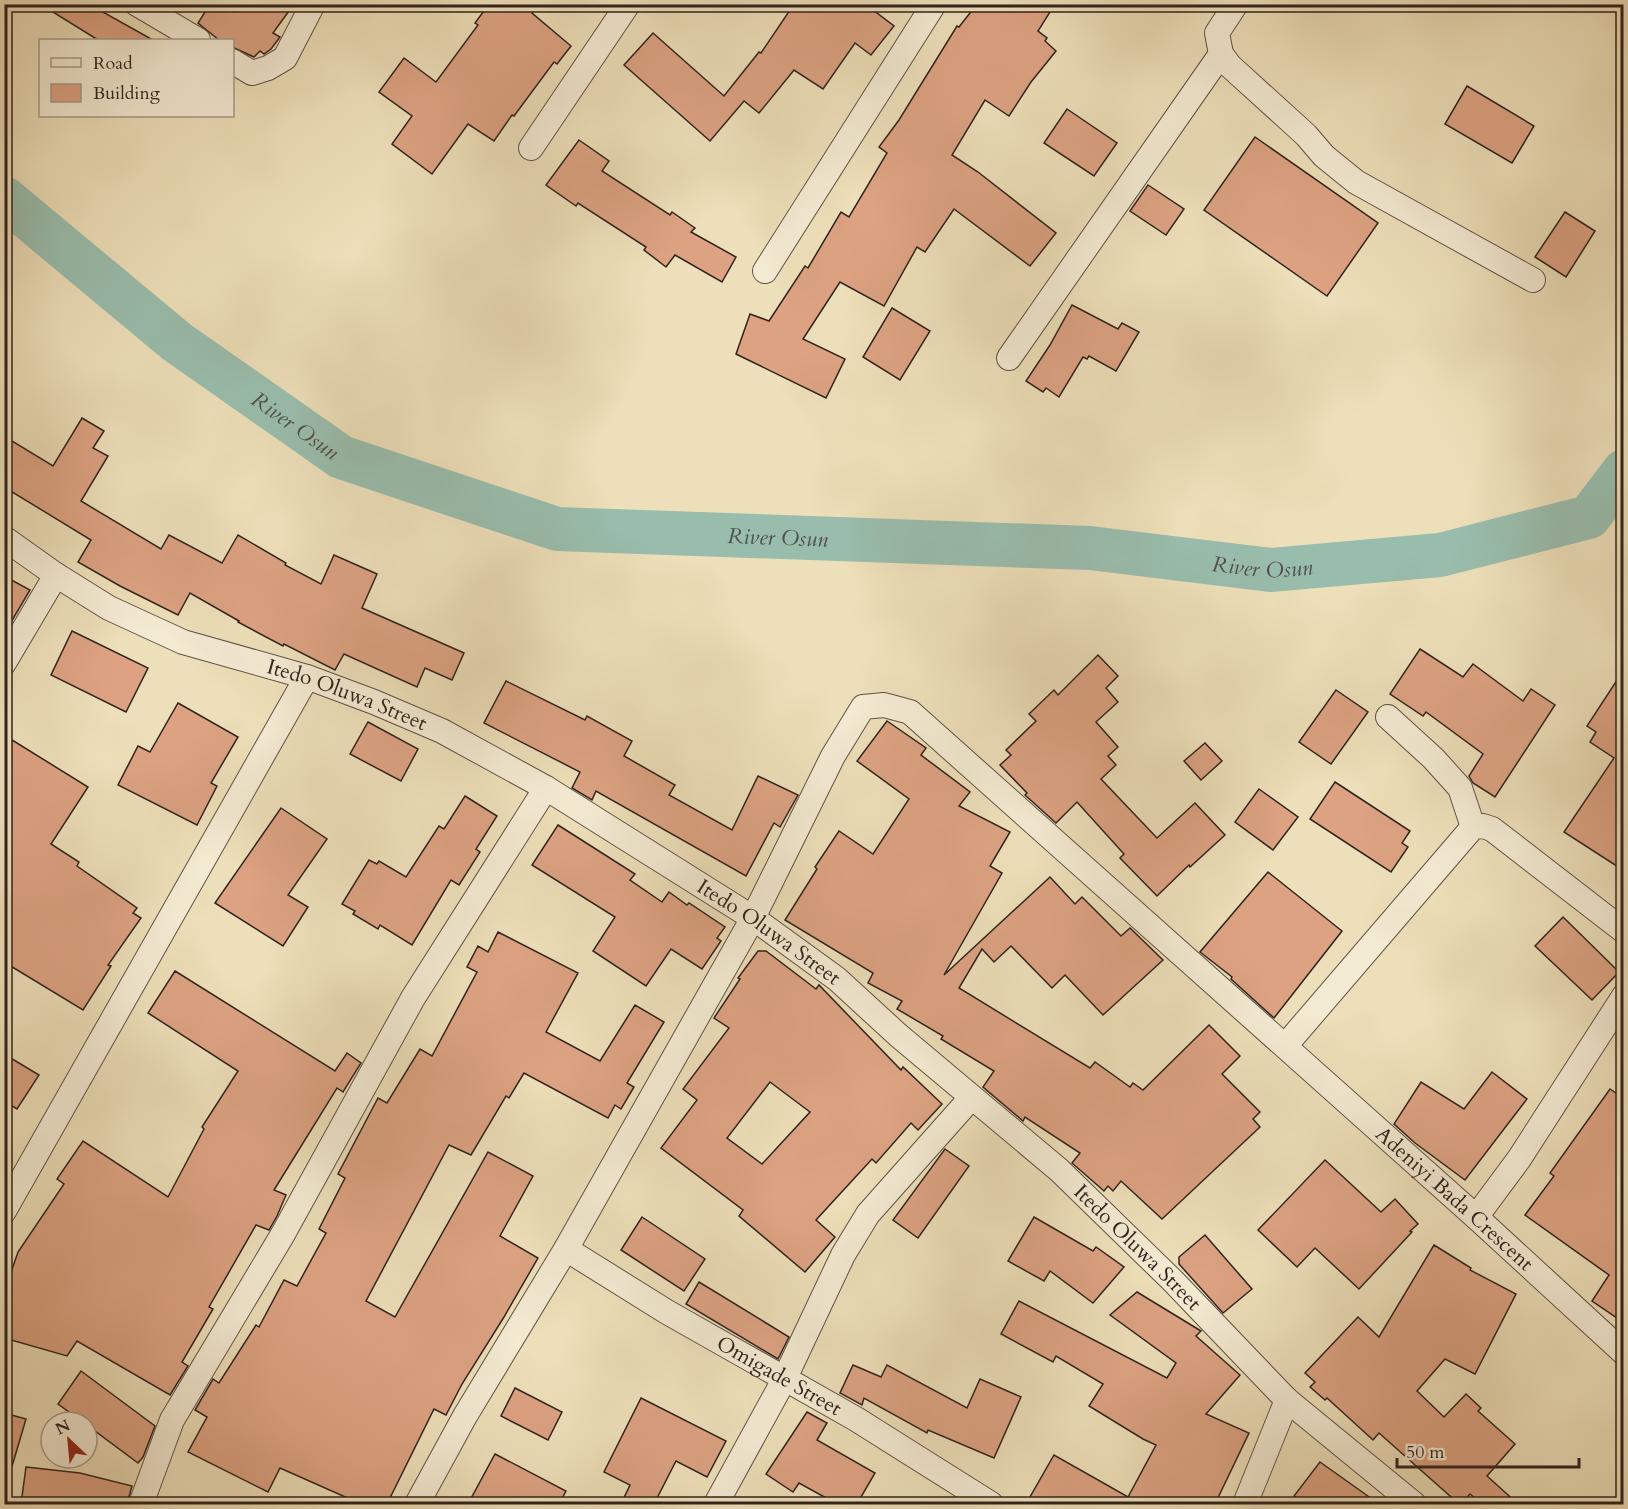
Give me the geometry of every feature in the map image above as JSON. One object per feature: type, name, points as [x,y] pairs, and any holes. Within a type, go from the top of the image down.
[{"type":"street","points":[[137,4],[196,39]]},
{"type":"street","points":[[234,62],[252,73],[268,68],[285,57],[313,4]]},
{"type":"street","points":[[531,148],[628,4]]},
{"type":"street","points":[[765,271],[934,4]]},
{"type":"street","points":[[1236,4],[1217,33],[1221,54],[1230,66],[1306,135],[1324,156],[1356,182],[1533,280]]},
{"type":"street","points":[[1009,358],[1221,54]]},
{"type":"street","name":"Itedo Oluwa Street","points":[[4,538],[56,575],[109,608],[183,642],[307,677],[442,731],[546,788],[753,918],[837,979],[971,1098],[1059,1170],[1173,1281],[1287,1400],[1414,1504]]},
{"type":"street","points":[[4,663],[56,575]]},
{"type":"street","points":[[4,1211],[307,677]]},
{"type":"street","name":"Adeniyi Bada Crescent","points":[[417,1504],[465,1416],[566,1249],[753,918],[833,756],[863,707],[884,705],[910,712],[1476,1217],[1623,1353]]},
{"type":"street","points":[[1388,717],[1433,758],[1460,788],[1473,827]]},
{"type":"street","points":[[141,1504],[172,1420],[283,1234],[413,998],[546,788]]},
{"type":"street","points":[[1285,1046],[1473,827],[1483,826],[1492,829],[1623,931]]},
{"type":"street","points":[[1476,1217],[1519,1159],[1623,996]]},
{"type":"street","points":[[716,1504],[785,1378],[843,1255],[868,1214],[971,1098]]},
{"type":"street","name":"Omigade Street","points":[[566,1249],[667,1312],[856,1419],[991,1504]]},
{"type":"street","points":[[1245,1504],[1287,1400]]},
{"type":"building","points":[[40,4],[105,4],[101,11],[151,39],[96,39]]},
{"type":"building","points":[[210,4],[294,4],[273,33],[280,37],[271,49],[264,54],[260,51],[254,57],[234,48],[234,39],[218,39],[198,23]]},
{"type":"building","points":[[489,4],[538,4],[532,13],[571,46],[557,64],[554,62],[494,141],[468,124],[432,174],[392,144],[412,116],[379,92],[404,58],[436,82],[478,25],[475,23]]},
{"type":"building","points":[[794,4],[865,4],[894,26],[871,55],[855,43],[823,89],[794,70],[759,113],[744,101],[710,141],[624,65],[653,33],[724,96],[759,52],[761,53]]},
{"type":"building","points":[[977,4],[1055,4],[1038,31],[1047,38],[1045,41],[1056,51],[1031,82],[1009,116],[985,100],[952,155],[978,172],[1056,233],[1030,266],[954,209],[925,252],[917,247],[884,306],[840,282],[803,339],[845,359],[826,398],[736,354],[750,314],[769,321],[805,266],[808,268],[841,212],[849,217],[887,153],[879,147],[899,120],[957,26],[959,27]]},
{"type":"building","points":[[1467,86],[1534,126],[1512,163],[1445,124]]},
{"type":"building","points":[[1067,109],[1117,143],[1094,176],[1044,143]]},
{"type":"building","points":[[1255,137],[1378,223],[1327,296],[1204,210]]},
{"type":"building","points":[[579,140],[609,161],[602,171],[670,215],[672,212],[695,228],[691,232],[736,257],[722,282],[675,255],[666,267],[644,250],[646,247],[578,203],[576,206],[546,185]]},
{"type":"building","points":[[1148,185],[1184,209],[1166,235],[1130,211]]},
{"type":"building","points":[[1565,212],[1595,231],[1566,277],[1535,257]]},
{"type":"building","points":[[1072,305],[1118,329],[1122,323],[1139,332],[1116,371],[1089,356],[1087,359],[1083,357],[1059,397],[1046,388],[1043,392],[1026,381],[1050,345]]},
{"type":"building","points":[[892,308],[930,331],[900,380],[863,357]]},
{"type":"building","points":[[82,418],[104,431],[93,448],[108,456],[81,501],[161,549],[169,535],[222,563],[238,535],[286,563],[285,565],[321,584],[334,555],[377,574],[362,608],[464,653],[452,680],[425,668],[417,687],[344,654],[335,670],[284,644],[283,646],[190,593],[178,615],[78,562],[91,540],[4,487],[4,436],[53,466]]},
{"type":"building","points":[[4,576],[30,590],[4,634]]},
{"type":"building","points":[[72,631],[148,668],[126,712],[51,675]]},
{"type":"building","points":[[1420,649],[1463,677],[1473,664],[1523,701],[1531,689],[1555,705],[1495,797],[1473,783],[1469,776],[1483,754],[1426,712],[1423,716],[1390,694]]},
{"type":"building","points":[[1098,655],[1118,676],[1106,688],[1118,702],[1096,722],[1118,747],[1108,756],[1116,765],[1101,779],[1157,838],[1195,803],[1225,835],[1157,896],[1120,858],[1124,854],[1077,802],[1056,823],[1025,795],[1027,793],[1000,765],[1011,755],[1006,750],[1036,721],[1029,714],[1054,690],[1058,695]]},
{"type":"building","points":[[1623,671],[1623,870],[1564,832],[1614,758],[1590,742],[1596,732],[1587,726]]},
{"type":"building","points":[[506,681],[585,720],[587,716],[632,741],[624,756],[675,785],[669,795],[732,830],[758,776],[798,795],[780,827],[774,823],[746,876],[596,791],[592,800],[572,788],[580,772],[484,723]]},
{"type":"building","points":[[1336,690],[1368,712],[1331,764],[1299,742]]},
{"type":"building","points":[[178,703],[238,737],[211,783],[217,786],[197,825],[118,785],[138,746],[150,752]]},
{"type":"building","points":[[887,721],[926,748],[921,755],[970,792],[959,806],[1010,832],[990,866],[1002,873],[944,975],[1050,877],[1075,904],[1082,897],[1121,936],[1130,928],[1163,960],[1103,1015],[1065,975],[1052,988],[1011,946],[994,962],[982,949],[959,988],[1090,1068],[1095,1062],[1130,1087],[1133,1083],[1143,1090],[1209,1025],[1240,1056],[1222,1074],[1260,1112],[1253,1119],[1260,1127],[1162,1219],[1121,1181],[1113,1191],[1108,1186],[1104,1191],[1072,1163],[1080,1153],[1025,1117],[1023,1121],[983,1087],[994,1071],[941,1039],[943,1036],[897,1009],[902,1001],[868,983],[873,973],[785,920],[817,869],[815,867],[839,831],[873,854],[909,799],[857,761]]},
{"type":"building","points":[[368,722],[418,749],[401,781],[350,754]]},
{"type":"building","points":[[4,735],[88,787],[51,844],[79,862],[77,866],[137,908],[133,913],[141,918],[108,965],[111,966],[83,1010],[4,962]]},
{"type":"building","points":[[1205,743],[1222,761],[1201,780],[1184,761]]},
{"type":"building","points":[[1335,782],[1410,831],[1402,843],[1408,847],[1391,872],[1310,819]]},
{"type":"building","points":[[1259,789],[1298,817],[1273,850],[1235,822]]},
{"type":"building","points":[[465,796],[497,816],[476,849],[480,852],[459,885],[451,880],[412,945],[380,925],[378,929],[353,914],[355,911],[342,904],[369,860],[377,864],[379,861],[406,877],[439,826],[444,829]]},
{"type":"building","points":[[281,808],[327,839],[288,895],[308,907],[283,946],[215,903]]},
{"type":"building","points":[[558,825],[635,874],[630,880],[662,902],[669,892],[725,927],[717,938],[721,941],[702,969],[671,949],[646,986],[593,951],[615,917],[532,865]]},
{"type":"building","points":[[1268,872],[1342,931],[1274,1018],[1231,979],[1232,977],[1200,952]]},
{"type":"building","points":[[1563,917],[1619,972],[1592,1000],[1535,946]]},
{"type":"building","points":[[498,932],[578,973],[546,1032],[600,1061],[635,1005],[664,1022],[627,1083],[634,1087],[621,1109],[615,1105],[608,1118],[524,1073],[509,1098],[506,1096],[471,1155],[449,1145],[366,1301],[395,1317],[488,1152],[533,1176],[500,1236],[538,1258],[462,1384],[446,1415],[434,1409],[387,1504],[361,1504],[280,1468],[268,1492],[188,1452],[207,1417],[195,1410],[213,1379],[219,1383],[256,1325],[259,1327],[284,1280],[297,1286],[326,1233],[319,1229],[345,1178],[338,1174],[378,1098],[387,1103],[420,1049],[432,1056],[477,972],[467,967],[478,946],[488,952]]},
{"type":"building","points":[[758,951],[766,951],[816,989],[819,985],[901,1070],[903,1067],[942,1104],[918,1130],[911,1123],[876,1163],[872,1159],[816,1220],[835,1237],[805,1272],[739,1216],[743,1210],[661,1148],[697,1100],[683,1089],[729,1028],[714,1018],[740,979],[738,978]],"holes":[[[770,1082],[810,1112],[762,1164],[727,1138]]]},
{"type":"building","points":[[175,971],[335,1071],[347,1053],[361,1063],[343,1092],[337,1088],[274,1190],[286,1195],[277,1216],[269,1230],[256,1225],[209,1307],[213,1309],[182,1362],[188,1366],[170,1395],[77,1341],[67,1356],[4,1338],[4,1308],[11,1285],[7,1284],[18,1252],[64,1184],[57,1179],[83,1141],[168,1197],[204,1129],[202,1127],[238,1071],[148,1013]]},
{"type":"building","points":[[4,1054],[39,1075],[17,1109],[4,1101]]},
{"type":"building","points":[[1492,1072],[1527,1099],[1465,1180],[1415,1143],[1394,1124],[1421,1082],[1464,1109]]},
{"type":"building","points":[[1610,1089],[1623,1098],[1623,1322],[1592,1301],[1609,1275],[1525,1215],[1554,1176],[1550,1173]]},
{"type":"building","points":[[945,1149],[969,1166],[918,1238],[893,1220]]},
{"type":"building","points":[[1325,1160],[1381,1212],[1395,1199],[1418,1224],[1359,1289],[1315,1248],[1297,1267],[1258,1230]]},
{"type":"building","points":[[642,1217],[705,1259],[684,1291],[621,1250]]},
{"type":"building","points":[[1034,1217],[1093,1251],[1096,1247],[1124,1267],[1093,1303],[1050,1271],[1044,1281],[1008,1261]]},
{"type":"building","points":[[1205,1235],[1252,1289],[1223,1313],[1179,1264],[1179,1257]]},
{"type":"building","points":[[1434,1245],[1471,1268],[1470,1270],[1516,1294],[1475,1374],[1445,1359],[1417,1391],[1444,1417],[1466,1394],[1481,1408],[1478,1411],[1515,1444],[1487,1476],[1518,1504],[1482,1504],[1470,1494],[1459,1504],[1379,1433],[1373,1440],[1327,1398],[1325,1400],[1310,1387],[1315,1382],[1305,1373],[1358,1317],[1379,1337]]},
{"type":"building","points":[[699,1282],[789,1337],[778,1359],[686,1304]]},
{"type":"building","points":[[1137,1292],[1201,1331],[1196,1336],[1240,1375],[1206,1414],[1249,1433],[1215,1504],[1026,1504],[1054,1455],[1128,1497],[1156,1445],[1089,1406],[1103,1384],[1056,1356],[1053,1362],[1001,1334],[1019,1301],[1167,1378],[1176,1363],[1110,1315]]},
{"type":"building","points":[[853,1365],[881,1377],[887,1365],[967,1408],[980,1379],[1021,1397],[994,1458],[928,1430],[927,1433],[864,1398],[862,1405],[840,1393]]},
{"type":"building","points":[[81,1371],[155,1426],[143,1457],[138,1463],[99,1434],[99,1410],[66,1410],[58,1404]]},
{"type":"building","points":[[515,1388],[562,1412],[548,1440],[501,1416]]},
{"type":"building","points":[[641,1398],[726,1441],[707,1477],[676,1461],[654,1504],[621,1504],[630,1485],[604,1472]]},
{"type":"building","points":[[807,1412],[827,1423],[817,1440],[875,1473],[857,1504],[837,1504],[799,1483],[793,1492],[766,1474]]},
{"type":"building","points":[[4,1413],[26,1419],[10,1473],[4,1473]]},
{"type":"building","points":[[495,1454],[566,1491],[559,1504],[468,1504]]},
{"type":"building","points":[[1320,1462],[1379,1504],[1305,1504],[1294,1496]]},
{"type":"building","points":[[26,1467],[80,1473],[132,1486],[127,1504],[21,1504]]},
{"type":"waterway","name":"River Osun","points":[[4,198],[177,342],[341,457],[557,529],[1090,548],[1270,570],[1440,555],[1589,517],[1624,471]]}]
